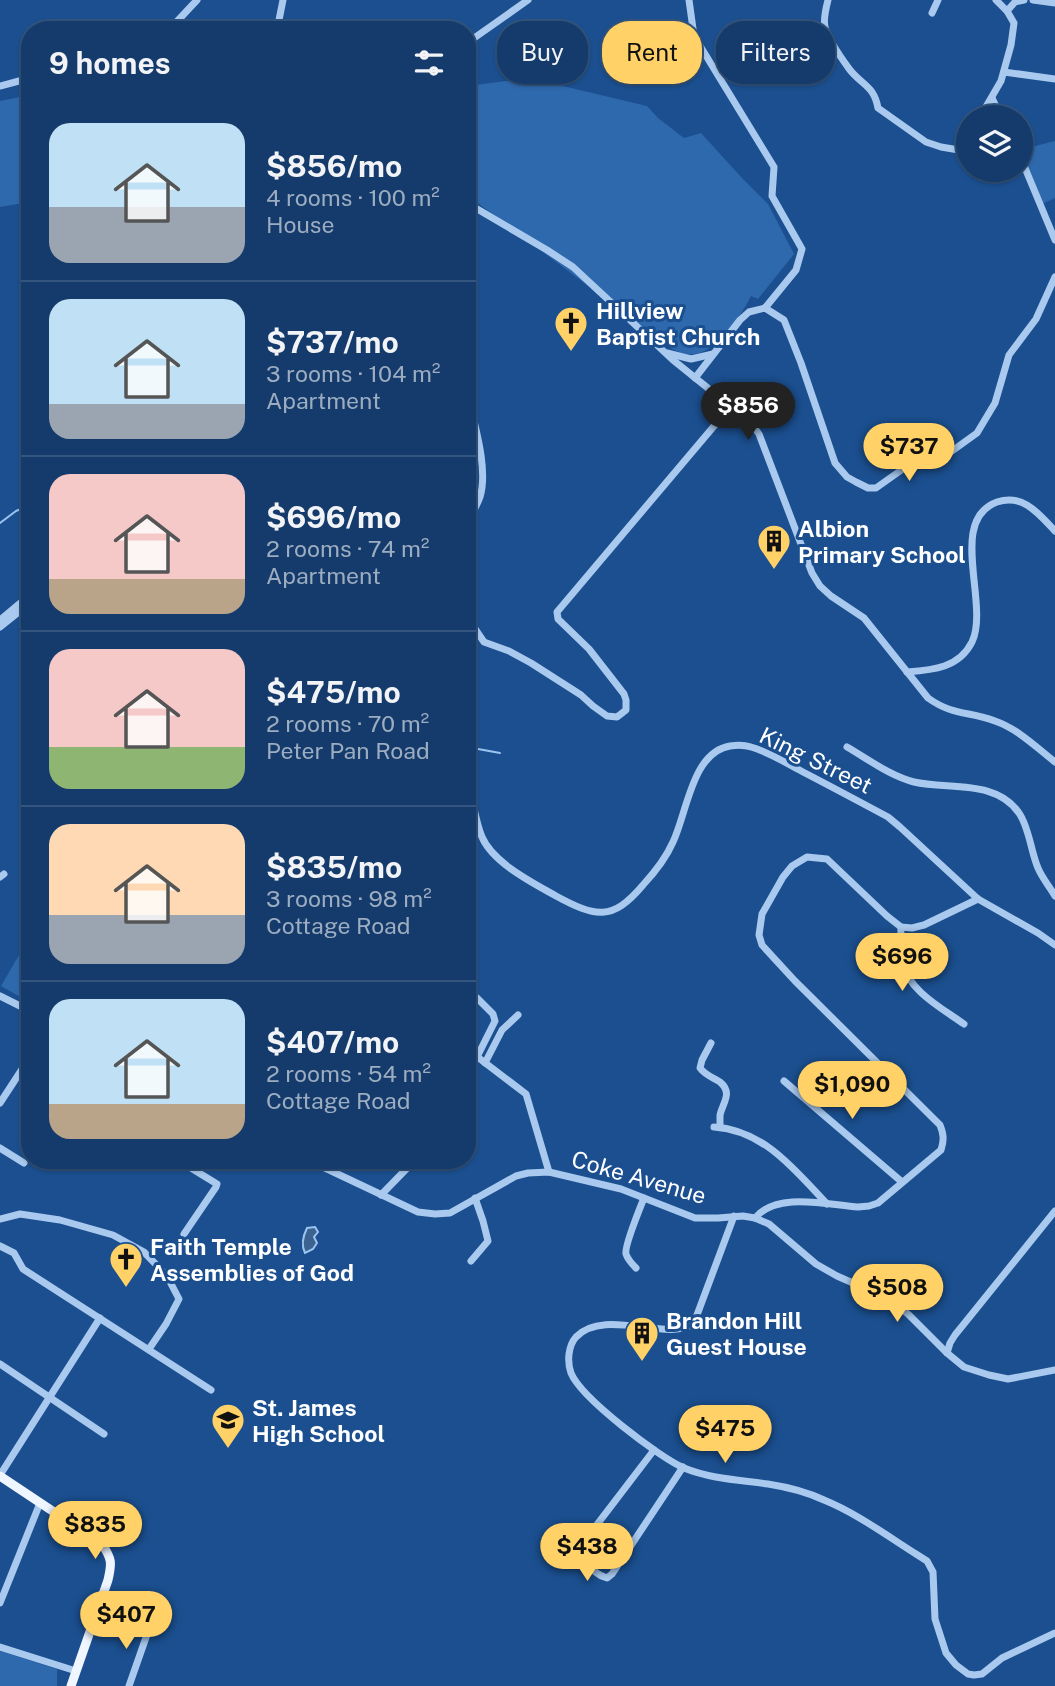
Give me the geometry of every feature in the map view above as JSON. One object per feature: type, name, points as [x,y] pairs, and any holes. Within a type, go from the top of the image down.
[{"type":"main road","points":[[0,1475],[102,1544],[112,1564],[71,1686]]},
{"type":"street","points":[[177,21],[197,0]]},
{"type":"street","points":[[279,21],[284,0]]},
{"type":"street","points":[[476,37],[528,0]]},
{"type":"street","points":[[689,0],[694,36],[774,167],[772,196],[802,249],[796,270],[765,308],[748,312],[695,378]]},
{"type":"street","points":[[828,0],[824,26],[851,70],[876,94],[878,108],[926,142],[956,150]]},
{"type":"street","points":[[932,13],[938,0]]},
{"type":"street","points":[[988,105],[1002,81],[1014,23],[996,0]]},
{"type":"street","points":[[1007,11],[1014,2],[1024,0]]},
{"type":"street","points":[[1033,0],[1055,3]]},
{"type":"street","points":[[1004,72],[1055,79]]},
{"type":"street","points":[[0,86],[21,80]]},
{"type":"street","points":[[992,98],[995,105]]},
{"type":"street","points":[[1031,182],[1055,240]]},
{"type":"street","points":[[476,208],[573,268],[687,372],[750,422],[760,434],[812,573],[820,586],[864,618],[928,698],[940,707],[954,712],[993,720],[1011,727],[1055,762]]},
{"type":"street","points":[[765,308],[784,320],[835,463],[847,477],[868,488],[876,488],[914,461],[952,451],[977,433],[995,403],[1009,355],[1036,319],[1055,278]]},
{"type":"street","points":[[665,352],[691,359],[714,354]]},
{"type":"street","points":[[476,630],[484,642],[531,663],[581,695],[607,716],[617,717],[626,710],[624,694],[589,649],[558,619],[557,612],[731,406]]},
{"type":"street","points":[[476,437],[482,467],[480,498],[476,505]]},
{"type":"street","points":[[907,672],[937,669],[951,664],[972,642],[978,612],[972,538],[981,513],[996,502],[1015,500],[1034,508],[1055,531]]},
{"type":"street","points":[[0,620],[21,602]]},
{"type":"street","points":[[0,627],[21,610]]},
{"type":"street","name":"King Street","points":[[476,815],[482,838],[514,871],[578,908],[601,913],[613,911],[624,905],[659,866],[673,842],[695,780],[706,759],[718,749],[732,745],[749,746],[771,754],[888,817],[978,899],[1055,945]]},
{"type":"street","points":[[847,747],[890,772],[912,781],[976,787],[1012,803],[1021,815],[1039,870],[1055,896]]},
{"type":"street","points":[[755,1218],[767,1207],[790,1201],[869,1206],[878,1203],[941,1150],[944,1142],[940,1125],[762,945],[759,935],[762,914],[783,877],[792,866],[807,857],[827,859],[901,927],[924,925],[978,899]]},
{"type":"street","points":[[901,927],[900,959],[906,974],[916,989],[964,1024]]},
{"type":"street","points":[[0,996],[21,1006]]},
{"type":"street","points":[[477,998],[493,1014],[495,1021],[477,1057],[526,1094],[549,1172]]},
{"type":"street","points":[[485,1063],[502,1030],[518,1015]]},
{"type":"street","points":[[711,1043],[700,1068],[725,1087],[727,1096],[717,1127],[755,1138],[784,1158],[828,1204]]},
{"type":"street","points":[[0,1103],[21,1077]]},
{"type":"street","points":[[784,1081],[902,1182]]},
{"type":"street","points":[[0,1148],[21,1161]]},
{"type":"street","points":[[184,1234],[217,1184],[193,1169]]},
{"type":"street","name":"Coke Avenue","points":[[327,1169],[418,1212],[435,1214],[450,1213],[516,1176],[549,1172],[621,1189],[695,1217],[755,1218],[769,1224],[816,1264],[887,1298],[964,1367],[1007,1379],[1055,1370]]},
{"type":"street","points":[[381,1195],[406,1169]]},
{"type":"street","points":[[471,1261],[488,1241],[475,1198]]},
{"type":"street","points":[[636,1268],[626,1253],[643,1198]]},
{"type":"street","points":[[947,1353],[955,1335],[1055,1211]]},
{"type":"street","points":[[0,1219],[20,1214],[60,1220],[113,1235],[144,1252],[167,1276],[180,1298],[149,1349]]},
{"type":"street","points":[[734,1216],[694,1323],[682,1329],[620,1325],[584,1331],[576,1337],[570,1350],[569,1363],[570,1372],[581,1389],[654,1450],[683,1467],[719,1478],[769,1484],[825,1500],[916,1553],[926,1561],[933,1572],[935,1619],[946,1653],[968,1674],[982,1674],[1002,1658],[1055,1633]]},
{"type":"street","points":[[0,1246],[14,1253],[23,1269],[211,1390]]},
{"type":"street","points":[[0,1475],[100,1318]]},
{"type":"street","points":[[0,1364],[104,1434]]},
{"type":"street","points":[[654,1450],[586,1539],[586,1561],[601,1576],[607,1578],[612,1574],[683,1467]]},
{"type":"street","points":[[0,1603],[40,1503]]},
{"type":"street","points":[[129,1686],[150,1626]]},
{"type":"street","points":[[0,1647],[76,1671]]},
{"type":"shaded area","points":[[497,82],[554,84],[647,106],[684,138],[701,133],[768,204],[794,254],[758,299],[751,296],[734,324],[717,343],[698,353],[688,354],[672,349],[476,202],[476,85]]},
{"type":"shaded area","points":[[21,97],[21,204],[0,207],[0,101]]},
{"type":"shaded area","points":[[1055,141],[1055,198],[1042,204],[1033,182],[1033,146]]},
{"type":"shaded area","points":[[19,955],[21,997],[1,986]]},
{"type":"shaded area","points":[[315,1227],[318,1232],[314,1237],[317,1243],[305,1253],[303,1244],[307,1228]]},
{"type":"shaded area","points":[[0,1651],[57,1669],[57,1686],[0,1686]]},
{"type":"waterway","points":[[0,523],[21,509]]},
{"type":"waterway","points":[[476,749],[500,753]]},
{"type":"place","name":"Hillview Baptist Church","points":[[571,353]]},
{"type":"place","name":"Albion Primary School","points":[[774,571]]},
{"type":"place","name":"Faith Temple Assemblies of God","points":[[126,1289]]},
{"type":"place","name":"Brandon Hill Guest House","points":[[642,1363]]},
{"type":"place","name":"St. James High School","points":[[228,1450]]}]
